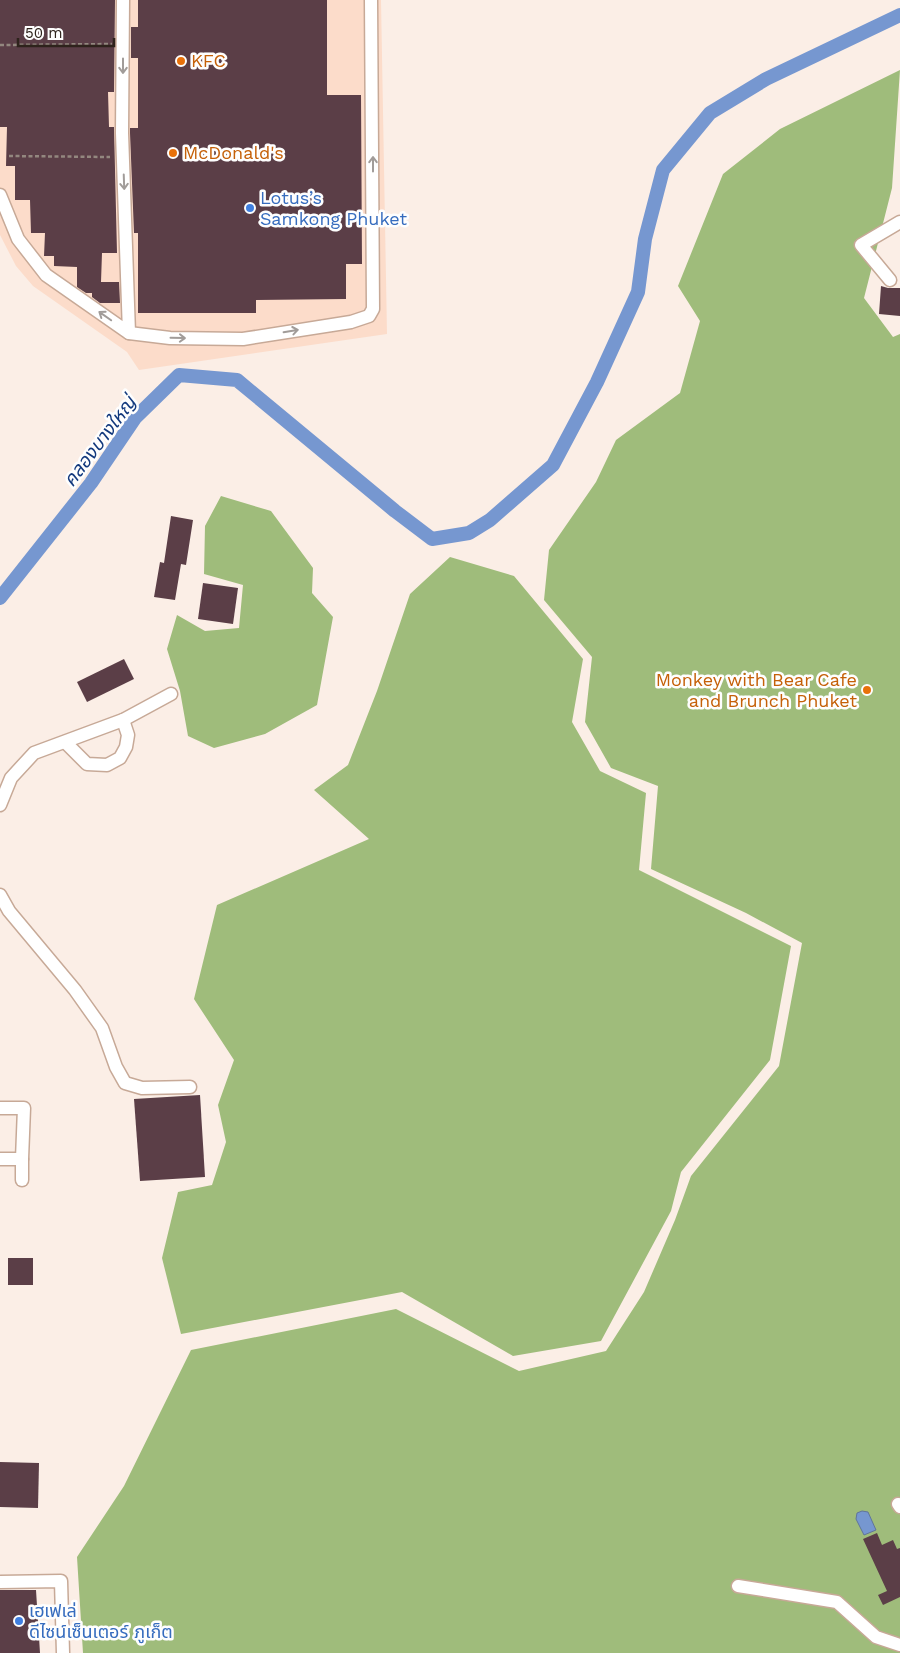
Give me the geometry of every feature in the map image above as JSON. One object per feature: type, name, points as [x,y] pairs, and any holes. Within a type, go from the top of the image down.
[{"type":"street","points":[[123,0],[123,143],[130,333]]},
{"type":"street","points":[[0,196],[18,239],[46,276],[130,333],[170,338],[243,339],[351,322],[369,316],[373,309],[371,0]]},
{"type":"street","points":[[890,280],[862,245],[900,222]]},
{"type":"street","points":[[0,805],[12,778],[34,753],[123,720],[171,694]]},
{"type":"street","points":[[65,742],[87,764],[107,765],[120,758],[126,747],[128,735],[123,720]]},
{"type":"street","points":[[0,895],[9,911],[75,990],[102,1028],[116,1068],[125,1083],[142,1088],[190,1087]]},
{"type":"street","points":[[0,1108],[24,1108],[22,1180]]},
{"type":"street","points":[[0,1159],[22,1159]]},
{"type":"street","points":[[0,1582],[61,1581],[63,1653]]},
{"type":"street","points":[[738,1586],[837,1602],[876,1637],[900,1644]]},
{"type":"path","points":[[0,45],[123,44]]},
{"type":"path","points":[[9,156],[116,157],[116,145],[123,143]]},
{"type":"shaded area","points":[[0,0],[381,0],[387,334],[139,370],[127,352],[33,286],[16,266],[0,235]]},
{"type":"green space","points":[[900,70],[892,188],[864,298],[893,337],[900,334],[900,1653],[83,1653],[77,1557],[124,1486],[191,1350],[396,1309],[519,1371],[606,1351],[644,1292],[675,1220],[691,1176],[779,1066],[802,943],[746,913],[651,869],[658,786],[611,768],[585,722],[592,657],[544,600],[549,550],[596,482],[616,440],[680,393],[700,321],[678,286],[723,174],[780,129]]},
{"type":"green space","points":[[221,496],[271,511],[313,568],[312,593],[333,617],[317,705],[265,734],[214,748],[188,736],[180,691],[167,649],[177,615],[205,631],[239,628],[243,585],[204,574],[205,526]]},
{"type":"green space","points":[[450,557],[514,576],[583,659],[572,722],[600,771],[646,793],[639,870],[791,946],[770,1060],[681,1172],[671,1211],[601,1341],[513,1356],[402,1292],[181,1334],[162,1258],[178,1192],[212,1185],[226,1142],[218,1105],[234,1060],[194,999],[217,905],[369,839],[314,790],[348,765],[377,691],[410,594]]},
{"type":"water","points":[[862,1511],[868,1512],[876,1530],[864,1535],[856,1519],[857,1513]]},
{"type":"building","points":[[0,0],[115,0],[114,92],[108,92],[109,127],[114,127],[117,253],[102,253],[101,282],[119,282],[120,303],[100,303],[92,297],[92,293],[86,293],[77,287],[77,267],[54,266],[54,256],[44,256],[45,233],[31,233],[30,200],[15,200],[15,166],[6,166],[7,127],[0,127]]},
{"type":"building","name":"Lotus’s Samkong Phuket","points":[[138,0],[327,0],[327,95],[361,95],[362,264],[346,264],[346,299],[256,300],[256,313],[138,313],[138,233],[134,233],[130,128],[138,128],[138,58],[131,58],[131,27],[138,27]]},
{"type":"building","points":[[881,286],[900,288],[900,316],[879,314]]},
{"type":"building","points":[[171,516],[193,520],[186,565],[181,564],[175,600],[154,597],[160,562],[164,563]]},
{"type":"building","points":[[203,583],[238,588],[233,624],[198,619]]},
{"type":"building","points":[[124,659],[134,679],[87,702],[77,682]]},
{"type":"building","points":[[200,1095],[205,1177],[140,1181],[134,1099]]},
{"type":"building","points":[[8,1258],[33,1258],[33,1285],[8,1285]]},
{"type":"building","points":[[0,1462],[39,1463],[38,1508],[0,1507]]},
{"type":"building","points":[[877,1533],[882,1545],[893,1540],[897,1549],[900,1548],[900,1597],[883,1605],[878,1595],[887,1591],[863,1539]]},
{"type":"building","name":"เฮเฟเล่ ดีไซน์เซ็นเตอร์ ภูเก็ต","points":[[0,1590],[36,1590],[40,1653],[0,1653]]},
{"type":"waterway","name":"คลองบางใหญ่","points":[[0,598],[91,483],[135,418],[179,375],[237,380],[395,511],[432,539],[469,533],[490,520],[553,465],[597,382],[638,292],[645,239],[663,170],[710,113],[766,79],[900,15]]},
{"type":"place","name":"KFC","points":[[181,61]]},
{"type":"place","name":"McDonald's","points":[[173,153]]},
{"type":"place","name":"Lotus’s Samkong Phuket","points":[[250,208]]},
{"type":"place","name":"Monkey with Bear Cafe and Brunch Phuket","points":[[867,690]]},
{"type":"place","name":"เฮเฟเล่ ดีไซน์เซ็นเตอร์ ภูเก็ต","points":[[19,1621]]}]
